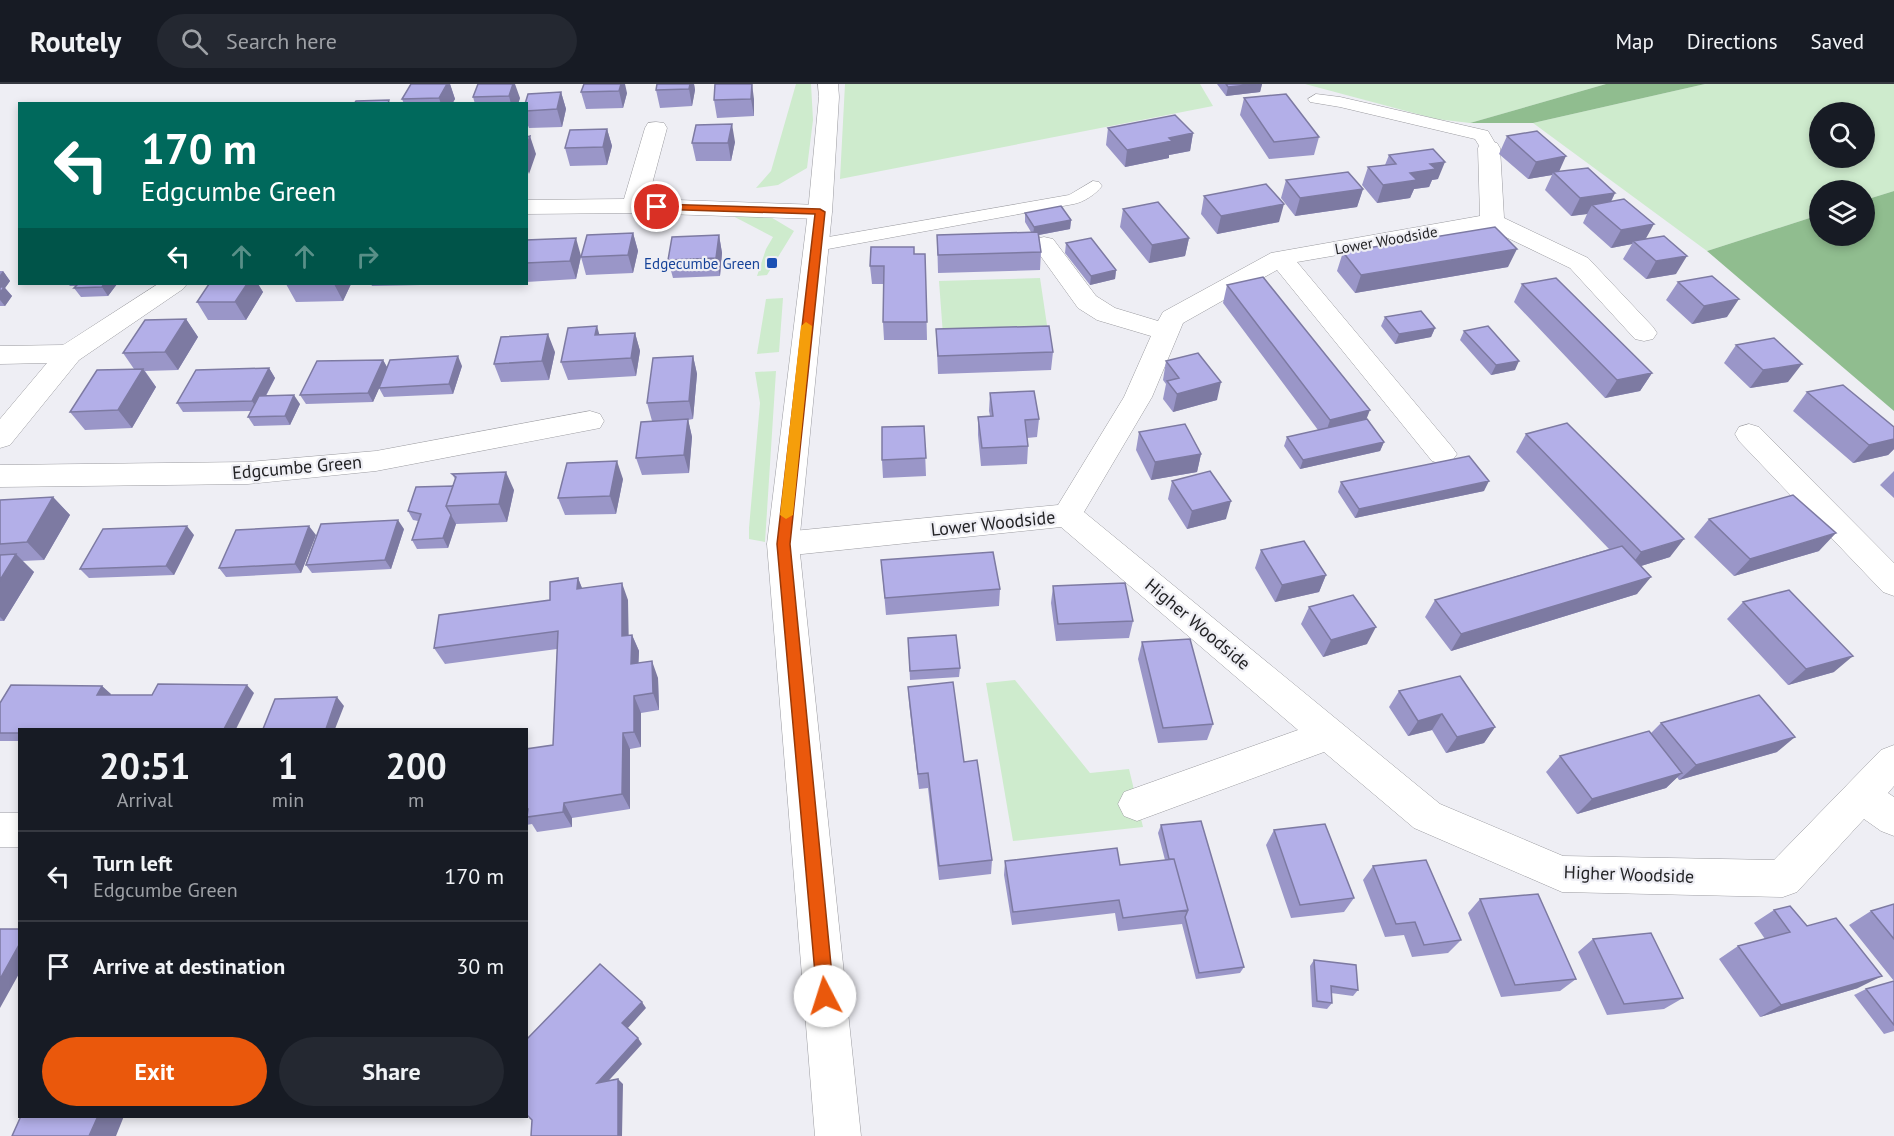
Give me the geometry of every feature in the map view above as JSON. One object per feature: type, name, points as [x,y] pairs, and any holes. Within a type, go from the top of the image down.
[{"type":"street","points":[[828,84],[829,97],[817,245],[783,544],[838,1136]]},
{"type":"street","points":[[634,206],[656,128]]},
{"type":"street","points":[[1489,148],[1492,221],[1579,263],[1644,333]]},
{"type":"street","points":[[528,207],[634,206],[820,212]]},
{"type":"street","name":"Lower Woodside","points":[[783,544],[1067,515],[1138,397],[1172,318],[1280,258],[1492,221]]},
{"type":"street","points":[[1044,244],[1087,302],[1106,314],[1166,332]]},
{"type":"street","points":[[1280,258],[1442,454]]},
{"type":"street","points":[[0,438],[69,354],[172,285]]},
{"type":"street","points":[[0,356],[69,354]]},
{"type":"street","name":"Edgcumbe Green","points":[[0,476],[248,473],[376,461],[590,421]]},
{"type":"street","points":[[1749,434],[1894,583]]},
{"type":"street","name":"Higher Woodside","points":[[1067,515],[1427,816],[1562,874],[1783,879],[1894,761]]},
{"type":"street","points":[[1137,804],[1330,734]]},
{"type":"street","points":[[1862,795],[1894,819]]},
{"type":"street","points":[[0,830],[18,830]]},
{"type":"lane","points":[[1316,99],[1340,102],[1482,135],[1489,148]]},
{"type":"lane","points":[[817,245],[1074,199],[1093,186]]},
{"type":"green space","points":[[796,84],[811,84],[813,120],[807,168],[778,185],[756,188],[771,171]]},
{"type":"green space","points":[[845,84],[1200,84],[1213,106],[840,179]]},
{"type":"green space","points":[[1305,84],[1606,84],[1470,123],[1436,119]]},
{"type":"green space","points":[[1606,84],[1705,84],[1533,123],[1470,123]]},
{"type":"green space","points":[[1705,84],[1894,84],[1894,191],[1875,197],[1875,180],[1809,180],[1809,218],[1707,251],[1533,123]]},
{"type":"green space","points":[[1894,191],[1894,411],[1707,251],[1809,218],[1809,246],[1875,246],[1875,197]]},
{"type":"green space","points":[[729,214],[769,216],[794,231],[767,275],[757,276],[766,249],[773,237]]},
{"type":"green space","points":[[1040,278],[1048,332],[943,335],[939,281]]},
{"type":"green space","points":[[783,298],[779,352],[757,354],[766,299]]},
{"type":"green space","points":[[776,371],[765,542],[749,539],[760,403],[755,372]]},
{"type":"green space","points":[[1015,680],[1090,773],[1129,769],[1143,827],[1013,841],[986,683]]},
{"type":"building","points":[[411,84],[447,84],[439,98],[402,99]]},
{"type":"building","points":[[478,84],[513,84],[509,96],[473,97]]},
{"type":"building","points":[[584,84],[621,84],[619,91],[581,92]]},
{"type":"building","points":[[657,84],[690,84],[689,89],[656,90]]},
{"type":"building","points":[[715,84],[752,84],[751,99],[714,100]]},
{"type":"building","points":[[1226,84],[1258,84],[1228,87]]},
{"type":"building","points":[[561,92],[557,109],[528,111],[528,102],[526,102],[528,94]]},
{"type":"building","points":[[1286,94],[1319,137],[1274,142],[1244,98]]},
{"type":"building","points":[[389,100],[388,102],[356,101]]},
{"type":"building","points":[[1175,115],[1193,133],[1169,138],[1172,141],[1127,150],[1108,128]]},
{"type":"building","points":[[732,124],[728,143],[692,143],[696,125]]},
{"type":"building","points":[[607,129],[603,147],[565,148],[570,130]]},
{"type":"building","points":[[1537,131],[1566,156],[1536,162],[1507,136]]},
{"type":"building","points":[[1433,149],[1445,162],[1430,164],[1436,169],[1410,173],[1417,180],[1383,185],[1368,167],[1396,164],[1389,155]]},
{"type":"building","points":[[1588,168],[1615,193],[1580,198],[1553,172]]},
{"type":"building","points":[[1348,172],[1363,189],[1300,198],[1286,180]]},
{"type":"building","points":[[1266,184],[1284,204],[1221,216],[1204,196]]},
{"type":"building","points":[[1624,199],[1654,224],[1621,230],[1592,205]]},
{"type":"building","points":[[1158,202],[1189,238],[1152,245],[1123,209]]},
{"type":"building","points":[[1061,206],[1071,220],[1034,227],[1025,213]]},
{"type":"building","points":[[1495,227],[1517,249],[1361,275],[1343,252]]},
{"type":"building","points":[[1038,232],[1041,252],[938,255],[937,235]]},
{"type":"building","points":[[633,233],[628,255],[581,257],[587,235]]},
{"type":"building","points":[[719,235],[716,258],[668,260],[672,237]]},
{"type":"building","points":[[1664,236],[1687,256],[1656,261],[1633,241]]},
{"type":"building","points":[[576,238],[570,261],[528,263],[528,240]]},
{"type":"building","points":[[1091,238],[1116,270],[1091,276],[1066,243]]},
{"type":"building","points":[[871,247],[914,247],[914,254],[925,254],[927,322],[883,322],[884,266],[870,266]]},
{"type":"building","points":[[1712,276],[1739,299],[1704,306],[1678,282]]},
{"type":"building","points":[[1263,277],[1370,410],[1330,420],[1227,285]]},
{"type":"building","points":[[1556,278],[1652,373],[1617,380],[1522,284]]},
{"type":"building","points":[[77,285],[103,285],[102,287],[74,288]]},
{"type":"building","points":[[208,285],[246,285],[235,302],[197,302]]},
{"type":"building","points":[[1421,311],[1435,328],[1399,334],[1385,317]]},
{"type":"building","points":[[186,319],[165,352],[123,353],[145,320]]},
{"type":"building","points":[[597,326],[595,335],[635,333],[631,358],[561,362],[568,328]]},
{"type":"building","points":[[1049,326],[1053,352],[938,356],[936,329]]},
{"type":"building","points":[[1488,326],[1519,361],[1496,365],[1464,331]]},
{"type":"building","points":[[548,334],[542,361],[494,364],[501,337]]},
{"type":"building","points":[[1774,338],[1802,364],[1763,370],[1736,345]]},
{"type":"building","points":[[1198,353],[1221,382],[1177,394],[1167,381],[1179,378],[1166,361]]},
{"type":"building","points":[[458,356],[449,384],[379,388],[390,360]]},
{"type":"building","points":[[693,356],[689,401],[647,403],[653,358]]},
{"type":"building","points":[[383,360],[368,393],[300,395],[317,361]]},
{"type":"building","points":[[269,368],[252,401],[177,403],[196,370]]},
{"type":"building","points":[[143,369],[118,410],[70,412],[97,370]]},
{"type":"building","points":[[1843,385],[1894,427],[1894,439],[1869,445],[1807,392]]},
{"type":"building","points":[[1034,391],[1039,419],[1025,420],[1028,446],[982,448],[978,417],[993,416],[990,393]]},
{"type":"building","points":[[294,395],[285,416],[248,417],[259,396]]},
{"type":"building","points":[[688,419],[684,455],[636,458],[641,422]]},
{"type":"building","points":[[1367,419],[1384,442],[1303,460],[1287,437]]},
{"type":"building","points":[[1567,423],[1684,539],[1641,552],[1526,434]]},
{"type":"building","points":[[1185,424],[1201,454],[1155,462],[1139,432]]},
{"type":"building","points":[[924,426],[926,458],[882,460],[882,427]]},
{"type":"building","points":[[1469,456],[1489,481],[1359,509],[1341,482]]},
{"type":"building","points":[[617,461],[610,496],[558,498],[567,463]]},
{"type":"building","points":[[1210,471],[1231,501],[1192,511],[1172,481]]},
{"type":"building","points":[[506,472],[499,504],[446,506],[456,477],[452,474]]},
{"type":"building","points":[[453,486],[446,506],[451,515],[443,538],[412,540],[421,514],[408,511],[416,487]]},
{"type":"building","points":[[1793,495],[1836,533],[1750,559],[1709,519]]},
{"type":"building","points":[[53,497],[27,542],[0,544],[0,500]]},
{"type":"building","points":[[398,520],[385,560],[306,565],[321,524]]},
{"type":"building","points":[[187,526],[166,566],[80,569],[103,529]]},
{"type":"building","points":[[309,526],[295,564],[219,568],[236,530]]},
{"type":"building","points":[[1304,541],[1326,575],[1282,585],[1261,550]]},
{"type":"building","points":[[1622,546],[1651,577],[1461,634],[1435,600]]},
{"type":"building","points":[[993,552],[1000,589],[885,598],[881,560]]},
{"type":"building","points":[[16,554],[0,580],[0,555]]},
{"type":"building","points":[[578,578],[577,589],[622,583],[622,636],[632,635],[631,664],[652,661],[653,693],[634,696],[634,732],[623,733],[622,794],[564,803],[563,812],[528,817],[528,749],[553,745],[558,631],[434,648],[439,615],[550,600],[550,582]]},
{"type":"building","points":[[1125,583],[1133,621],[1058,624],[1053,586]]},
{"type":"building","points":[[1789,590],[1853,656],[1806,669],[1743,602]]},
{"type":"building","points":[[1353,595],[1376,627],[1331,640],[1309,607]]},
{"type":"building","points":[[956,635],[960,668],[910,671],[908,638]]},
{"type":"building","points":[[1190,639],[1213,724],[1163,728],[1142,642]]},
{"type":"building","points":[[1460,676],[1495,727],[1457,737],[1442,714],[1418,721],[1399,691]]},
{"type":"building","points":[[953,682],[964,762],[977,760],[992,860],[939,866],[928,773],[918,774],[908,687]]},
{"type":"building","points":[[158,684],[247,685],[225,728],[18,728],[18,733],[0,733],[0,703],[11,685],[102,686],[97,695],[152,695]]},
{"type":"building","points":[[1759,695],[1795,737],[1696,765],[1661,723]]},
{"type":"building","points":[[337,697],[326,728],[263,728],[275,699]]},
{"type":"building","points":[[1649,731],[1682,773],[1592,799],[1560,756]]},
{"type":"building","points":[[1201,821],[1244,967],[1199,973],[1185,917],[1188,910],[1174,859],[1169,859],[1161,825]]},
{"type":"building","points":[[1325,824],[1354,898],[1300,905],[1274,830]]},
{"type":"building","points":[[1117,848],[1120,865],[1174,859],[1188,910],[1123,918],[1119,900],[1013,912],[1005,861]]},
{"type":"building","points":[[1426,860],[1461,940],[1424,945],[1415,922],[1396,924],[1373,866]]},
{"type":"building","points":[[1538,894],[1576,979],[1515,985],[1480,899]]},
{"type":"building","points":[[1894,904],[1894,939],[1871,911]]},
{"type":"building","points":[[1790,906],[1807,926],[1836,918],[1882,976],[1781,1005],[1738,946],[1790,932],[1774,910]]},
{"type":"building","points":[[0,929],[18,929],[18,947],[0,979]]},
{"type":"building","points":[[1651,933],[1683,998],[1624,1004],[1593,939]]},
{"type":"building","points":[[1314,960],[1356,965],[1358,990],[1331,986],[1332,1003],[1317,1001]]},
{"type":"building","points":[[600,964],[642,1002],[622,1023],[638,1038],[597,1083],[618,1079],[618,1136],[531,1136],[532,1120],[528,1116],[528,1038]]},
{"type":"building","points":[[1894,981],[1894,1025],[1866,989]]},
{"type":"building","points":[[20,1118],[97,1118],[89,1136],[12,1136]]},
{"type":"slow traffic","points":[[786,515],[806,326]]},
{"type":"place","name":"Edgecumbe Green","points":[[772,263]]},
{"type":"route","points":[[657,207],[820,212],[783,544],[825,996]]}]
